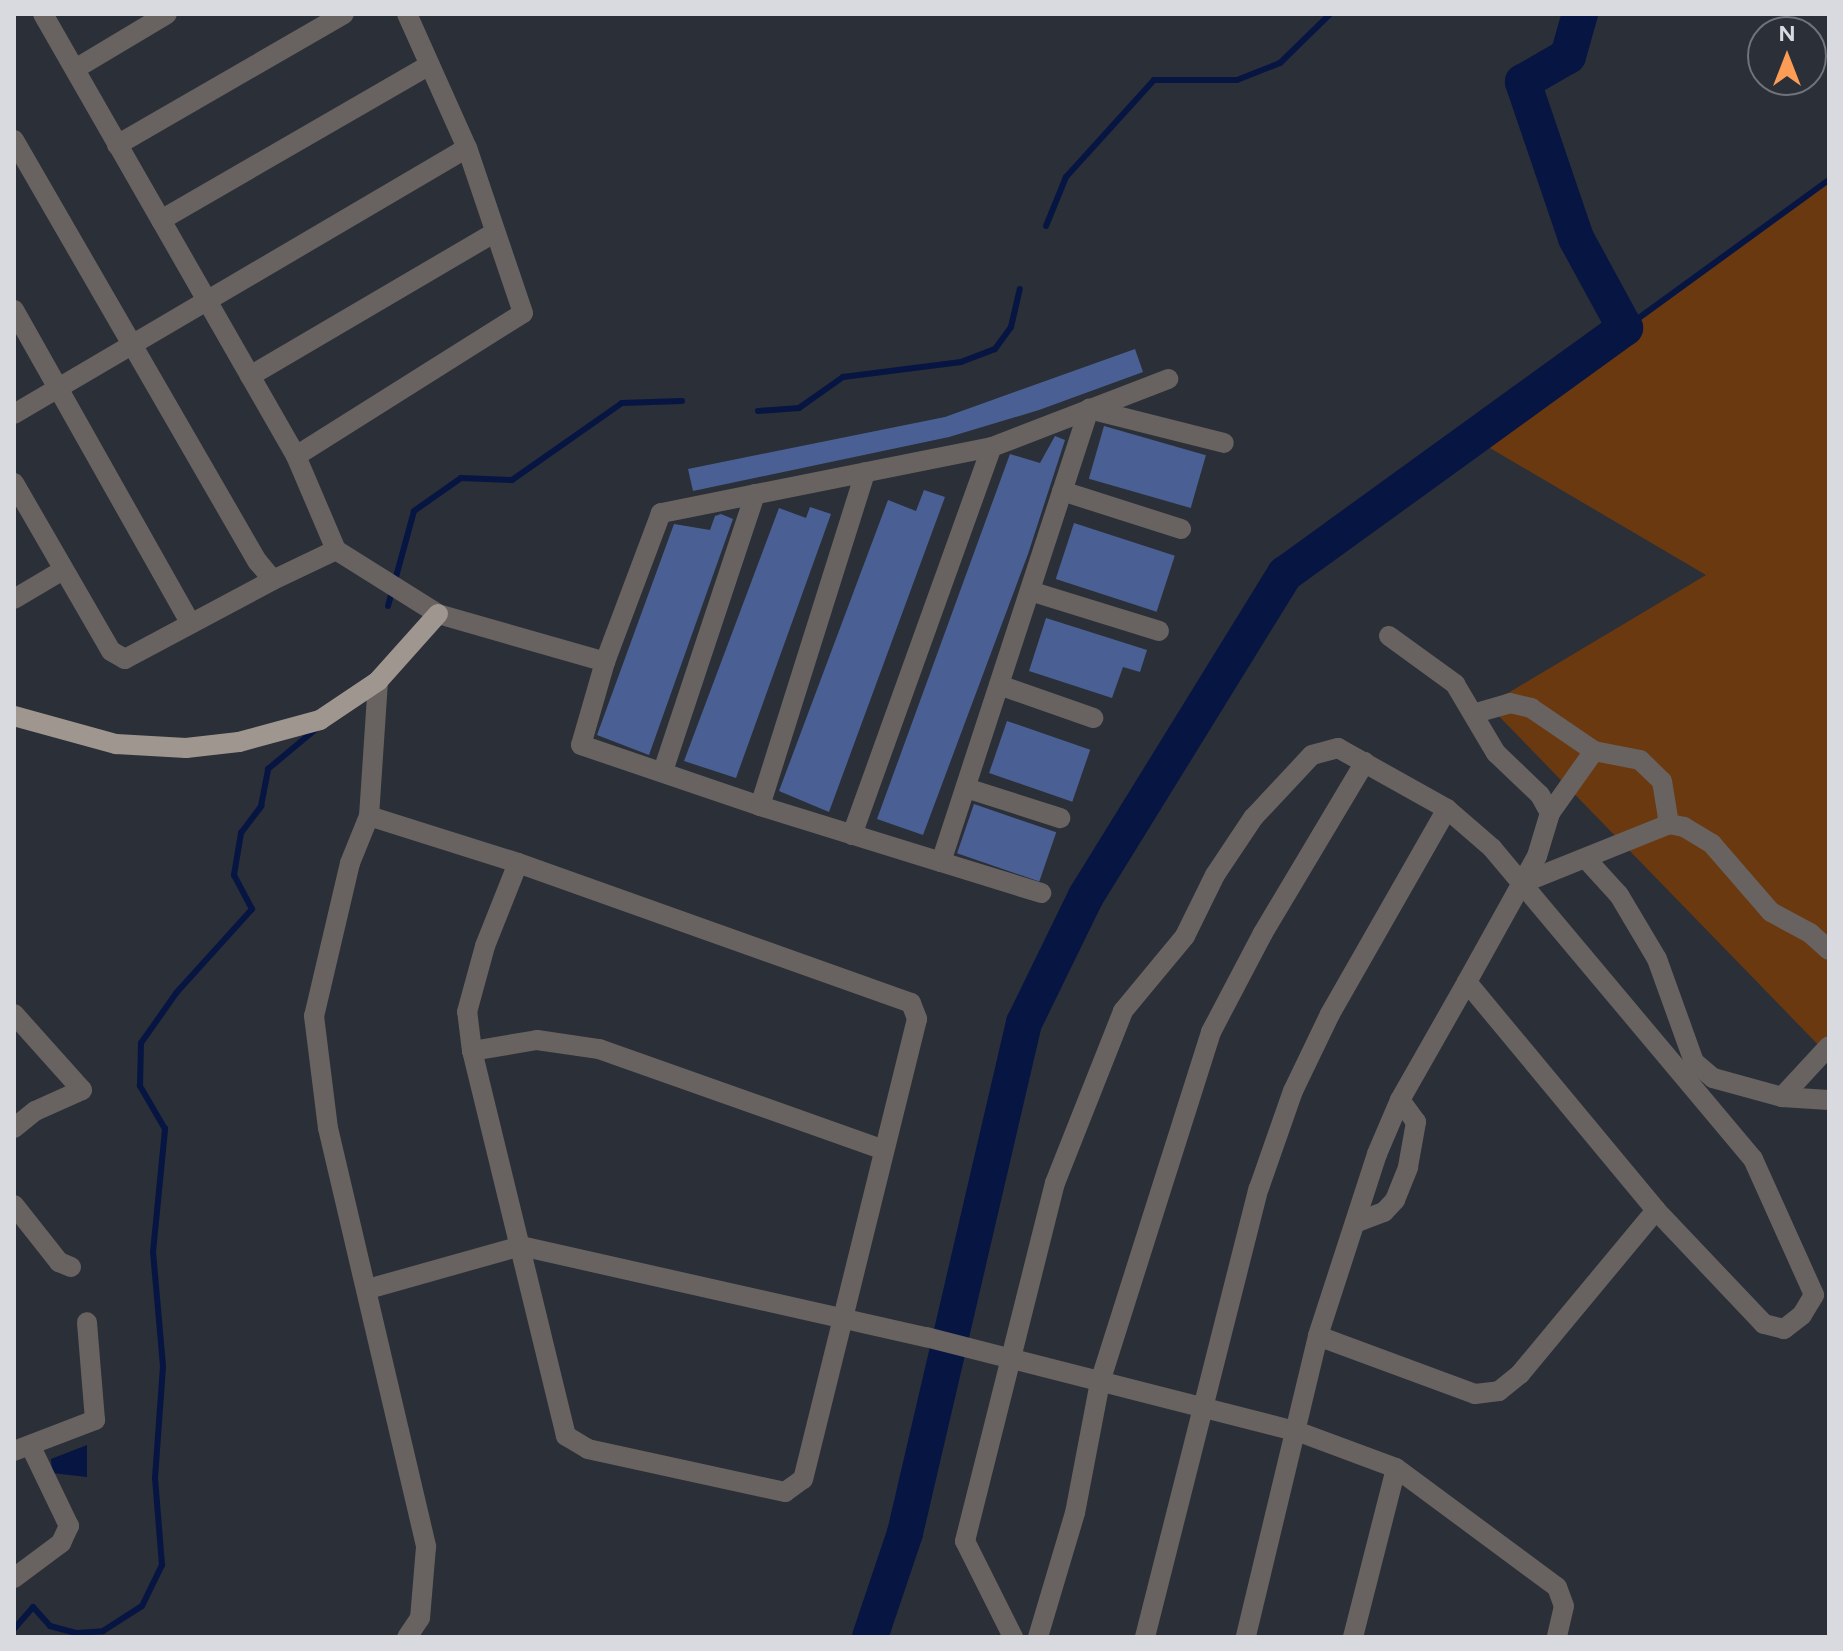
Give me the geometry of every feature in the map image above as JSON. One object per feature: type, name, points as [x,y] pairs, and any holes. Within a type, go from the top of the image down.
[{"type":"main road","points":[[14,716],[116,744],[186,748],[239,742],[320,720],[378,681],[438,614]]},
{"type":"street","points":[[43,14],[296,456],[336,550],[438,614],[605,662]]},
{"type":"street","points":[[75,69],[167,14]]},
{"type":"street","points":[[117,145],[344,14]]},
{"type":"street","points":[[296,456],[523,313],[467,148],[407,14]]},
{"type":"street","points":[[161,220],[430,65]]},
{"type":"street","points":[[14,140],[273,580]]},
{"type":"street","points":[[14,414],[467,148]]},
{"type":"street","points":[[250,376],[495,232]]},
{"type":"street","points":[[14,310],[191,624]]},
{"type":"street","points":[[1041,893],[760,806],[581,745],[605,662],[661,513],[992,447],[1168,379]]},
{"type":"street","points":[[1089,409],[1224,443]]},
{"type":"street","points":[[941,862],[1089,409]]},
{"type":"street","points":[[852,835],[992,447]]},
{"type":"street","points":[[760,806],[865,472]]},
{"type":"street","points":[[1062,491],[1181,529]]},
{"type":"street","points":[[17,494],[111,651],[125,659],[336,550]]},
{"type":"street","points":[[663,771],[755,494]]},
{"type":"street","points":[[14,599],[63,570]]},
{"type":"street","points":[[1030,591],[1159,631]]},
{"type":"street","points":[[1389,636],[1455,684],[1476,713],[1496,753],[1540,795],[1550,813]]},
{"type":"street","points":[[378,681],[369,816],[350,863],[314,1016],[328,1128],[426,1547],[420,1618],[407,1637]]},
{"type":"street","points":[[999,685],[1093,718]]},
{"type":"street","points":[[1476,713],[1498,703],[1531,708],[1594,751],[1624,753],[1654,769],[1668,795],[1669,824]]},
{"type":"street","points":[[1013,1637],[965,1541],[1055,1183],[1123,1011],[1185,936],[1215,875],[1253,818],[1294,772],[1325,748],[1365,762],[1447,809],[1492,848],[1753,1159],[1814,1295],[1802,1315],[1784,1329],[1764,1324],[1656,1210],[1467,982]]},
{"type":"street","points":[[1246,1637],[1299,1432],[1318,1336],[1400,1100],[1547,833],[1550,813],[1594,751]]},
{"type":"street","points":[[1038,1637],[1075,1513],[1100,1382],[1211,1032],[1263,933],[1365,762]]},
{"type":"street","points":[[966,788],[1060,818]]},
{"type":"street","points":[[1145,1637],[1259,1188],[1293,1091],[1330,1014],[1447,809]]},
{"type":"street","points":[[369,816],[518,863],[911,1003],[917,1019],[803,1479],[785,1492],[588,1449],[566,1436],[472,1051],[467,1012],[485,946],[518,863]]},
{"type":"street","points":[[1520,884],[1587,860],[1669,824],[1684,827],[1712,844],[1771,912],[1810,933],[1829,950]]},
{"type":"street","points":[[1587,860],[1619,895],[1657,959],[1694,1062],[1713,1078],[1782,1097],[1829,1100]]},
{"type":"street","points":[[14,1014],[82,1090],[35,1111],[14,1128]]},
{"type":"street","points":[[472,1051],[537,1040],[599,1049],[884,1150]]},
{"type":"street","points":[[1782,1097],[1829,1046]]},
{"type":"street","points":[[1355,1223],[1384,1212],[1408,1167],[1416,1122],[1400,1100]]},
{"type":"street","points":[[14,1205],[59,1262],[71,1267]]},
{"type":"street","points":[[1318,1336],[1475,1394],[1499,1391],[1520,1374],[1656,1210]]},
{"type":"street","points":[[368,1289],[521,1246],[840,1321],[926,1337],[1299,1432],[1396,1468],[1557,1587],[1564,1606],[1557,1637]]},
{"type":"street","points":[[14,1578],[61,1543],[69,1526],[19,1448],[95,1420],[87,1322]]},
{"type":"street","points":[[1353,1637],[1396,1468]]},
{"type":"shaded area","points":[[1829,180],[1829,1056],[1488,705],[1706,575],[1473,438]]},
{"type":"shaded area","points":[[87,1445],[87,1477],[52,1473],[51,1459]]},
{"type":"building","points":[[1135,349],[1143,372],[1039,410],[949,437],[693,491],[688,469],[945,417]]},
{"type":"building","points":[[1104,426],[1206,455],[1191,508],[1089,479]]},
{"type":"building","points":[[1055,436],[1065,440],[1028,554],[923,835],[877,819],[1010,454],[1040,463]]},
{"type":"building","points":[[924,490],[945,497],[829,812],[779,791],[888,500],[916,511]]},
{"type":"building","points":[[810,507],[831,514],[736,778],[684,761],[779,508],[806,518]]},
{"type":"building","points":[[721,514],[733,519],[649,755],[597,735],[674,524],[710,530],[715,516]]},
{"type":"building","points":[[1074,523],[1175,556],[1157,612],[1056,579]]},
{"type":"building","points":[[1046,618],[1147,650],[1140,672],[1123,667],[1112,698],[1029,671]]},
{"type":"building","points":[[1007,721],[1090,750],[1072,802],[989,773]]},
{"type":"building","points":[[974,804],[1056,832],[1039,881],[957,853]]},
{"type":"waterway","points":[[1046,226],[1066,177],[1154,80],[1237,80],[1280,63],[1330,14]]},
{"type":"waterway","points":[[870,1637],[905,1533],[1024,1023],[1086,896],[1285,574],[1625,328],[1576,238],[1523,82],[1568,56],[1580,14]]},
{"type":"waterway","points":[[1625,328],[1829,180]]},
{"type":"waterway","points":[[758,411],[799,408],[843,377],[961,362],[995,349],[1011,327],[1020,289]]},
{"type":"waterway","points":[[388,606],[414,511],[461,478],[512,480],[622,403],[682,401]]},
{"type":"waterway","points":[[14,1629],[33,1607],[50,1626],[77,1633],[103,1631],[142,1606],[162,1565],[155,1478],[163,1366],[153,1252],[165,1129],[140,1086],[141,1043],[177,992],[252,909],[234,875],[241,833],[261,806],[268,769],[316,729]]}]
